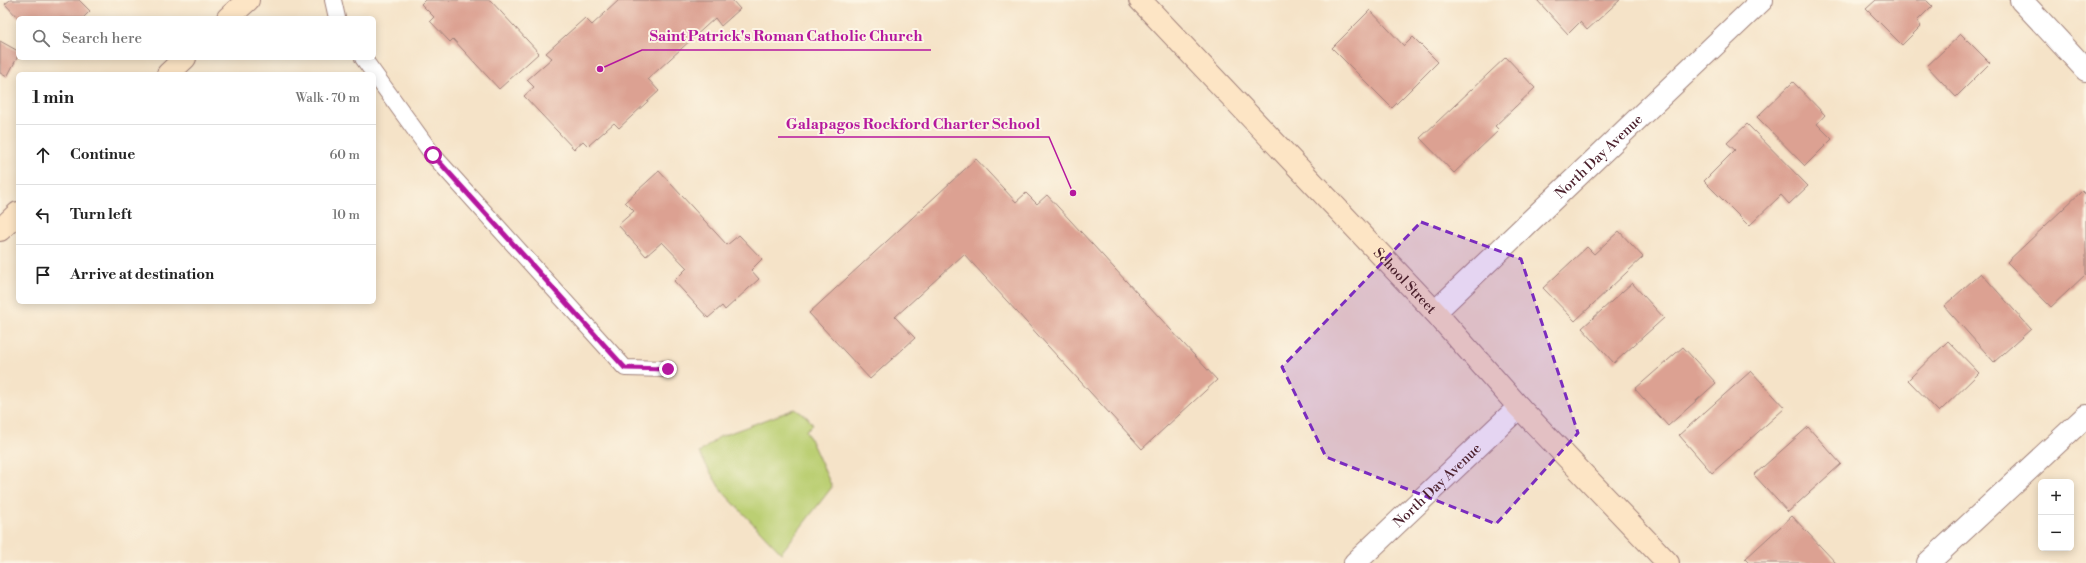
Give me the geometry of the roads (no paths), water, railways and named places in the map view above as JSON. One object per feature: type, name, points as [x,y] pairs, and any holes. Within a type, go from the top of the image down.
[{"type":"main road","points":[[230,16],[248,0]]},
{"type":"main road","name":"School Street","points":[[1140,0],[1434,312],[1519,406],[1668,563]]},
{"type":"main road","points":[[170,72],[183,60]]},
{"type":"main road","points":[[0,230],[16,215]]},
{"type":"street","name":"North Day Avenue","points":[[1434,312],[1762,0]]},
{"type":"street","points":[[2021,0],[2086,70]]},
{"type":"street","name":"North Day Avenue","points":[[1355,563],[1519,406]]},
{"type":"street","points":[[1928,563],[2086,416]]},
{"type":"lane","points":[[333,0],[337,16]]},
{"type":"lane","points":[[364,60],[373,72]]},
{"type":"lane","points":[[376,76],[433,155],[625,368],[668,369]]},
{"type":"place","name":"Saint Patrick's Roman Catholic Church","points":[[600,69]]},
{"type":"place","name":"Galapagos Rockford Charter School","points":[[1073,193]]}]
